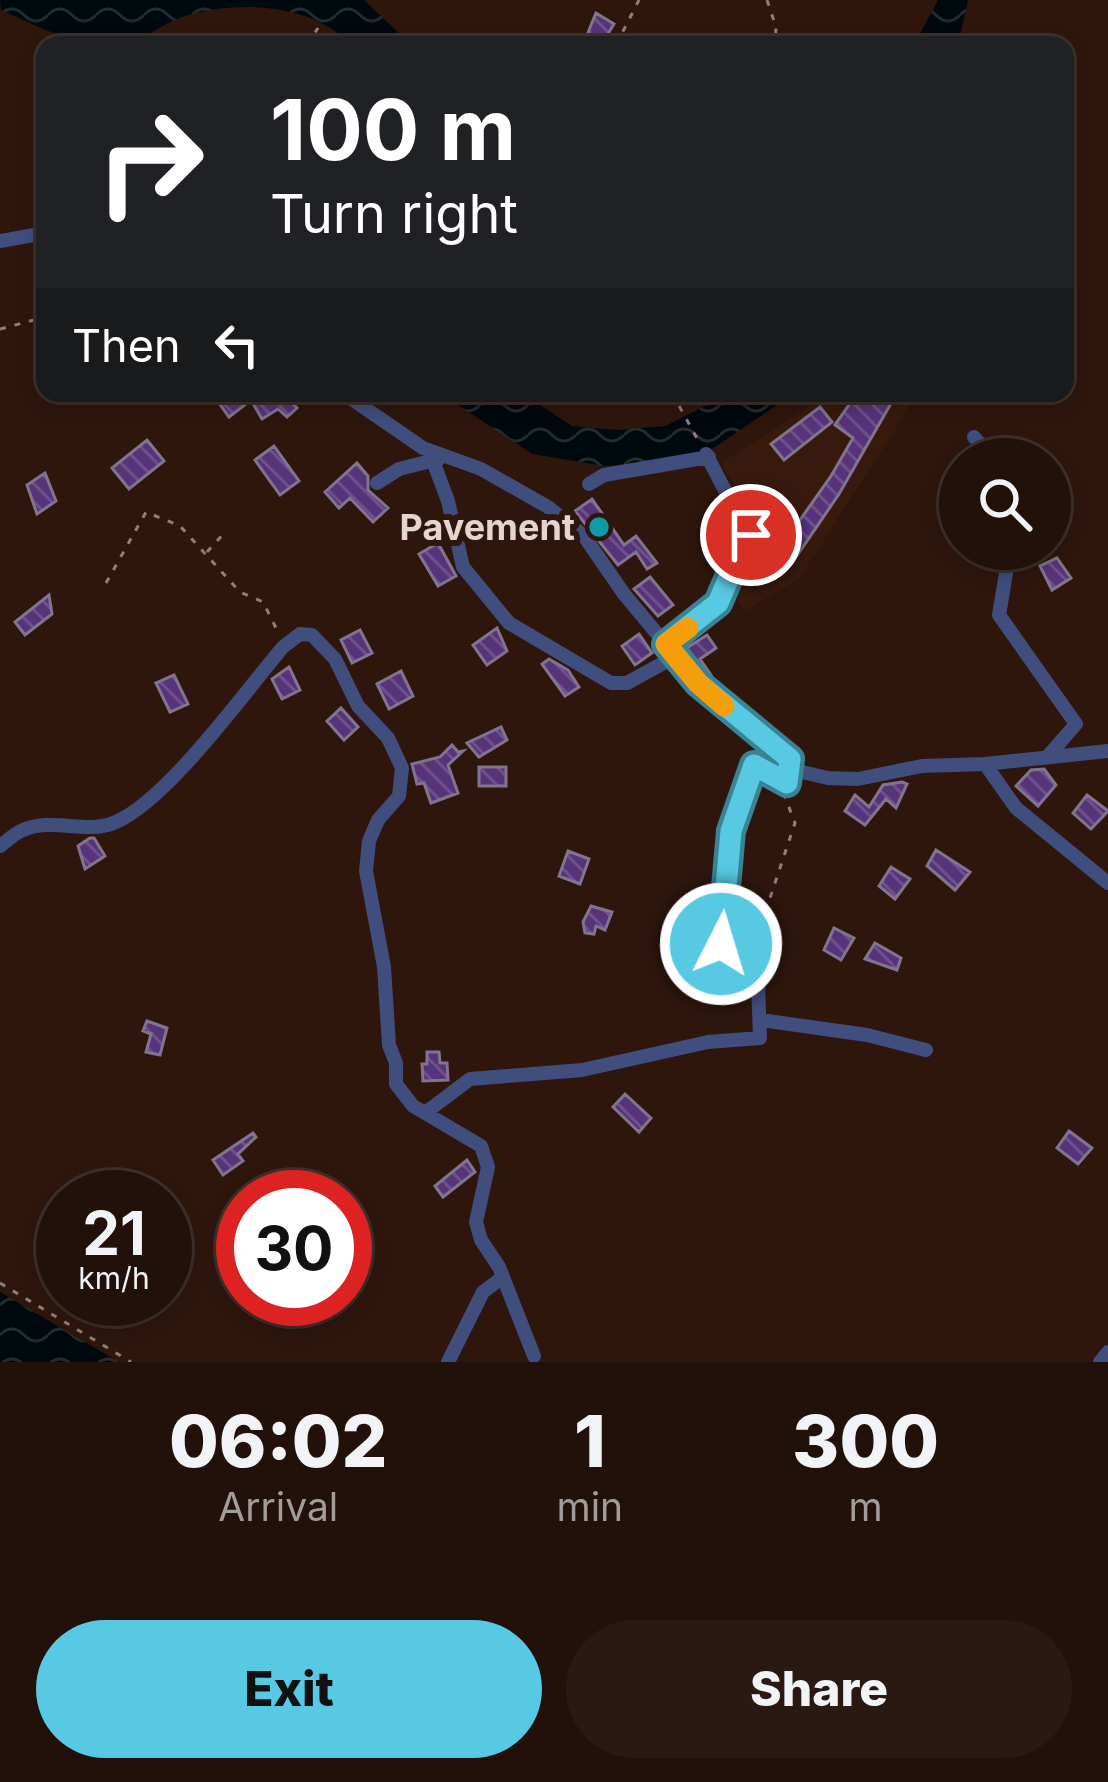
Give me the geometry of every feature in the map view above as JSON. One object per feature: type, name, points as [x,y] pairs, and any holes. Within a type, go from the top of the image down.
[{"type":"street","points":[[0,241],[36,235]]},
{"type":"street","points":[[356,402],[438,459],[498,478],[548,506],[584,536],[698,683],[802,772],[858,779],[922,766],[1108,751]]},
{"type":"street","points":[[438,459],[463,567],[509,623],[611,683],[627,683],[671,650],[718,603],[733,568],[752,542],[706,453],[604,475],[589,484]]},
{"type":"street","points":[[377,483],[399,469],[438,459]]},
{"type":"street","points":[[1006,570],[999,615],[1076,724],[1048,756]]},
{"type":"street","points":[[0,845],[25,829],[56,824],[102,827],[120,821],[154,797],[283,647],[300,634],[312,635],[335,659],[358,706],[388,738],[402,768],[399,796],[377,820],[369,841],[366,871],[384,967],[396,1084],[412,1106],[482,1146],[488,1167],[476,1222],[534,1356]]},
{"type":"street","points":[[425,1113],[470,1078],[581,1070],[708,1042],[760,1038],[758,983],[718,982],[731,831],[754,765],[787,783],[790,759]]},
{"type":"street","points":[[985,764],[1016,808],[1108,883]]},
{"type":"street","points":[[760,1021],[867,1035],[926,1050]]},
{"type":"street","points":[[448,1362],[483,1292],[503,1276]]},
{"type":"street","points":[[1100,1362],[1108,1352]]},
{"type":"path","points":[[621,36],[639,0]]},
{"type":"path","points":[[766,0],[776,36]]},
{"type":"path","points":[[313,36],[318,28]]},
{"type":"path","points":[[0,329],[36,318]]},
{"type":"path","points":[[678,402],[706,453]]},
{"type":"path","points":[[106,583],[146,512],[180,526],[240,592],[263,602],[283,647]]},
{"type":"path","points":[[206,553],[226,531]]},
{"type":"path","points":[[758,983],[760,928],[794,827],[794,816],[784,801],[787,783]]},
{"type":"path","points":[[0,1282],[131,1362]]},
{"type":"shaded area","points":[[812,402],[912,403],[799,579],[744,611],[732,590],[737,570],[766,540],[721,463]]},
{"type":"water","points":[[0,0],[364,0],[401,36],[341,36],[295,13],[251,7],[185,16],[143,36],[64,36],[1,10]]},
{"type":"water","points":[[938,0],[968,0],[960,36],[919,36]]},
{"type":"water","points":[[454,402],[536,402],[572,426],[617,430],[665,426],[713,402],[782,402],[712,449],[668,461],[604,466],[532,454]]},
{"type":"water","points":[[0,1292],[36,1313],[36,1326],[58,1326],[119,1362],[0,1362]]},
{"type":"building","points":[[596,13],[614,24],[607,36],[587,36]]},
{"type":"building","points":[[220,402],[248,402],[229,417]]},
{"type":"building","points":[[252,402],[291,402],[297,408],[287,417],[278,409],[262,419]]},
{"type":"building","points":[[851,402],[892,402],[792,563],[776,554],[853,438],[835,425]]},
{"type":"building","points":[[820,407],[832,422],[784,460],[771,444]]},
{"type":"building","points":[[147,440],[164,461],[129,489],[112,468]]},
{"type":"building","points":[[274,446],[299,481],[280,495],[255,460]]},
{"type":"building","points":[[357,463],[368,476],[368,490],[388,508],[373,522],[350,498],[339,508],[325,492]]},
{"type":"building","points":[[45,473],[56,501],[37,514],[27,485]]},
{"type":"building","points":[[592,499],[624,545],[636,536],[657,563],[647,569],[636,552],[618,565],[575,511]]},
{"type":"building","points":[[438,543],[456,576],[438,586],[419,554]]},
{"type":"building","points":[[1042,570],[1065,570],[1071,578],[1052,590]]},
{"type":"building","points":[[650,577],[673,605],[658,616],[634,589]]},
{"type":"building","points":[[49,595],[52,614],[25,635],[15,622]]},
{"type":"building","points":[[497,628],[507,651],[487,665],[473,645]]},
{"type":"building","points":[[360,630],[372,653],[352,663],[341,640]]},
{"type":"building","points":[[639,634],[652,653],[635,665],[622,646]]},
{"type":"building","points":[[707,635],[716,648],[700,659],[708,677],[685,649]]},
{"type":"building","points":[[549,659],[568,670],[579,687],[565,696],[542,664]]},
{"type":"building","points":[[289,667],[300,690],[282,699],[272,679]]},
{"type":"building","points":[[401,671],[413,696],[389,709],[377,684]]},
{"type":"building","points":[[174,675],[188,704],[170,712],[156,683]]},
{"type":"building","points":[[341,708],[358,727],[344,740],[327,721]]},
{"type":"building","points":[[501,727],[507,740],[479,757],[467,743]]},
{"type":"building","points":[[452,745],[463,751],[448,765],[458,793],[431,803],[424,783],[417,784],[412,764],[440,757]]},
{"type":"building","points":[[479,767],[506,767],[506,786],[479,786]]},
{"type":"building","points":[[1044,769],[1056,785],[1038,806],[1016,786],[1031,770]]},
{"type":"building","points":[[907,784],[896,808],[886,799],[865,825],[845,811],[855,795],[869,807],[883,785]]},
{"type":"building","points":[[1087,795],[1108,811],[1091,829],[1073,813]]},
{"type":"building","points":[[90,838],[105,856],[85,869],[78,846]]},
{"type":"building","points":[[936,850],[970,872],[955,890],[927,866]]},
{"type":"building","points":[[568,851],[589,859],[580,884],[559,876]]},
{"type":"building","points":[[891,867],[910,879],[895,899],[879,886]]},
{"type":"building","points":[[591,906],[612,912],[605,930],[596,926],[594,934],[585,933],[583,922]]},
{"type":"building","points":[[834,928],[854,938],[841,960],[824,950]]},
{"type":"building","points":[[875,943],[901,958],[897,970],[865,959]]},
{"type":"building","points":[[147,1021],[167,1028],[160,1055],[146,1052],[151,1034],[143,1031]]},
{"type":"building","points":[[427,1052],[439,1052],[440,1063],[447,1063],[448,1080],[423,1081]]},
{"type":"building","points":[[625,1094],[651,1118],[639,1132],[613,1107]]},
{"type":"building","points":[[1069,1131],[1092,1148],[1078,1164],[1057,1148]]},
{"type":"building","points":[[253,1133],[256,1137],[238,1154],[243,1161],[230,1170],[220,1170],[213,1160]]},
{"type":"building","points":[[467,1160],[475,1172],[443,1197],[435,1186]]},
{"type":"slow traffic","points":[[688,628],[666,644],[724,706]]},
{"type":"place","name":"Pavement","points":[[599,527]]},
{"type":"route","points":[[721,944],[731,831],[754,765],[787,783],[790,759],[698,683],[666,644],[718,603],[733,568],[752,542],[751,535]]}]
